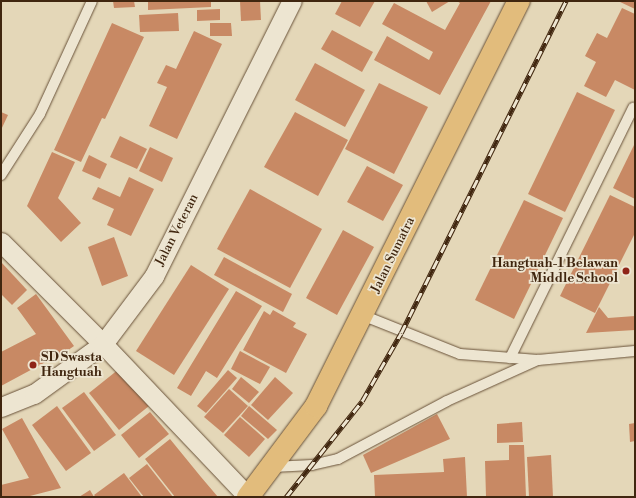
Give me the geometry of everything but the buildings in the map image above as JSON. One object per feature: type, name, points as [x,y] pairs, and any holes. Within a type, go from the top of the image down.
[{"type":"highway","name":"Jalan Sumatra","points":[[248,497],[316,406],[519,1]]},
{"type":"street","name":"Jalan Veteran","points":[[1,407],[34,394],[103,344],[154,276],[292,1]]},
{"type":"street","points":[[1,242],[103,344],[248,497]]},
{"type":"lane","points":[[1,175],[40,114],[92,1]]},
{"type":"lane","points":[[510,358],[633,108]]},
{"type":"lane","points":[[362,316],[460,354],[538,360],[635,351]]},
{"type":"lane","points":[[271,467],[312,465],[338,460],[447,401],[538,360]]},
{"type":"railway","points":[[286,497],[362,401],[401,333],[566,1]]},
{"type":"place","name":"Hangtuah-1 Belawan Middle School","points":[[626,271]]},
{"type":"place","name":"SD Swasta Hangtuah","points":[[33,365]]}]
